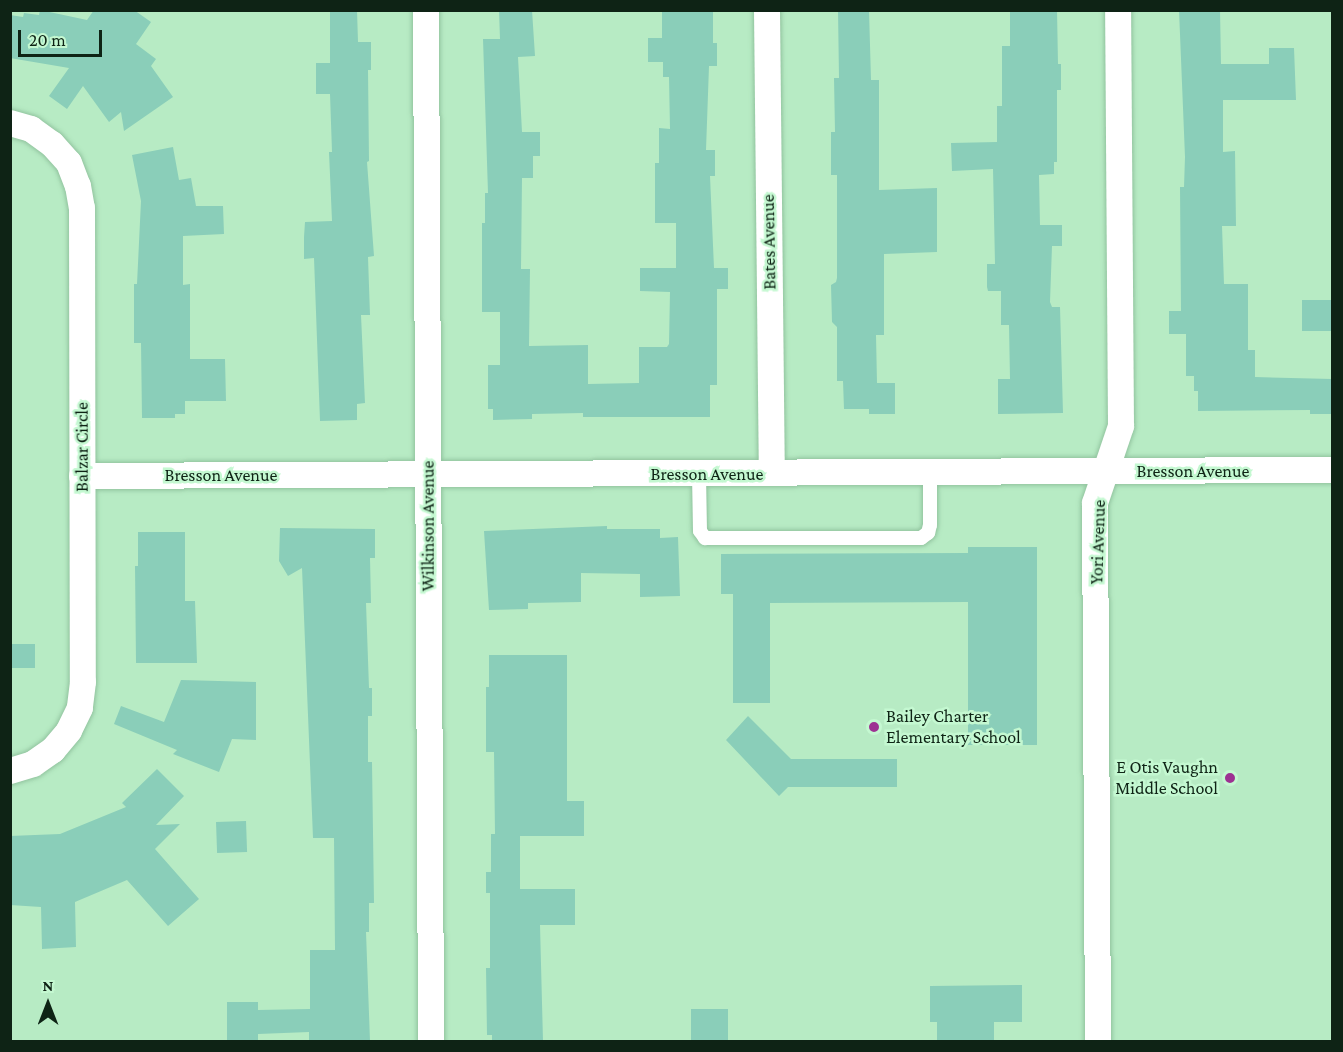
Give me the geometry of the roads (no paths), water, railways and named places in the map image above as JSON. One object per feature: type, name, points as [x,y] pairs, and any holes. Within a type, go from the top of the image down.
[{"type":"street","name":"Wilkinson Avenue","points":[[426,10],[431,1041]]},
{"type":"street","name":"Bates Avenue","points":[[767,10],[772,473]]},
{"type":"street","name":"Yori Avenue","points":[[1098,1041],[1095,503],[1121,426],[1118,10]]},
{"type":"street","name":"Balzar Circle","points":[[10,123],[31,129],[52,144],[69,163],[78,186],[81,208],[83,682],[80,708],[69,731],[53,750],[33,764],[10,771]]},
{"type":"street","name":"Bresson Avenue","points":[[82,476],[1332,470]]},
{"type":"lane","points":[[699,474],[700,531],[705,538],[921,538],[928,532],[930,525],[930,472]]},
{"type":"place","name":"Bailey Charter Elementary School","points":[[874,727]]},
{"type":"place","name":"E Otis Vaughn Middle School","points":[[1230,778]]}]
